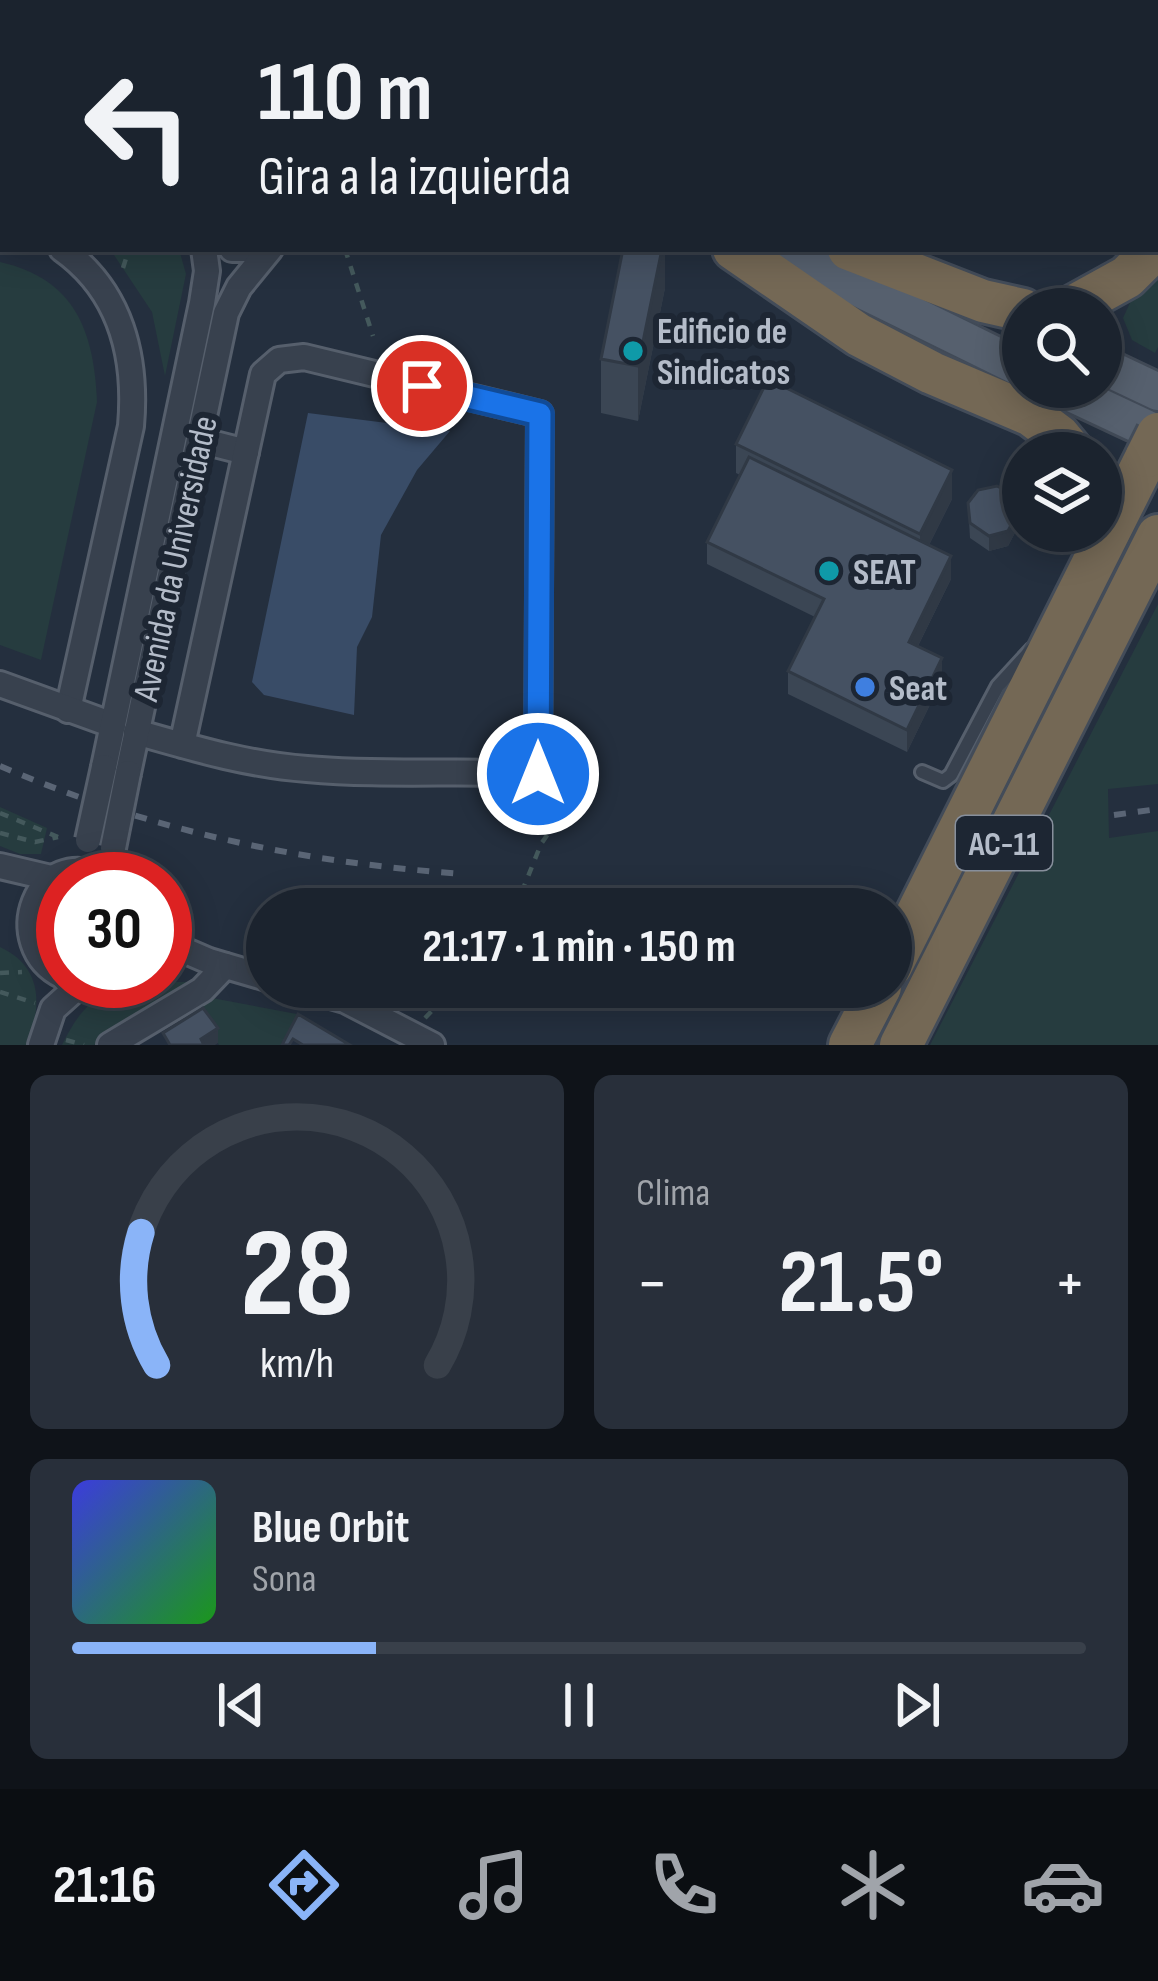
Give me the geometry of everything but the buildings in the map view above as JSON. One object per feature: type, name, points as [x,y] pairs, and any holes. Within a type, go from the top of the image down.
[{"type":"highway","points":[[738,252],[859,335],[932,373],[1031,415],[1054,432]]},
{"type":"highway","points":[[856,252],[1002,305]]},
{"type":"highway","points":[[1107,288],[1127,277],[1152,252]]},
{"type":"highway","name":"AC-11","points":[[912,923],[1154,441]]},
{"type":"highway","name":"AC-11","points":[[901,1045],[1158,536]]},
{"type":"highway","points":[[1084,578],[1086,552]]},
{"type":"highway","points":[[850,1043],[869,1008]]},
{"type":"main road","points":[[784,252],[1002,359]]},
{"type":"main road","points":[[854,252],[1002,320]]},
{"type":"main road","points":[[1122,375],[1158,392]]},
{"type":"main road","points":[[1095,408],[1154,441]]},
{"type":"street","points":[[65,252],[99,283],[117,312],[128,345],[134,389],[131,426],[68,710]]},
{"type":"street","name":"Avenida da Universidade","points":[[187,437],[205,287],[204,252]]},
{"type":"street","name":"Avenida da Universidade","points":[[113,852],[116,770],[187,437],[226,313],[239,287],[268,252]]},
{"type":"street","points":[[0,684],[124,729],[182,745],[227,757],[303,769],[538,774],[540,414],[304,357],[278,360],[263,374],[182,745]]},
{"type":"street","points":[[131,426],[246,452]]},
{"type":"street","name":"Avenida da Universidade","points":[[83,852],[116,770]]},
{"type":"street","points":[[0,866],[36,871]]},
{"type":"street","name":"Avenida da Universidade","points":[[36,894],[26,912],[25,927],[36,954]]},
{"type":"street","points":[[7,938],[36,963]]},
{"type":"street","points":[[192,953],[246,972]]},
{"type":"street","points":[[192,962],[217,963]]},
{"type":"street","points":[[110,1045],[202,990],[217,963]]},
{"type":"street","points":[[46,1008],[53,1042]]},
{"type":"street","points":[[358,1008],[415,1041]]},
{"type":"lane","points":[[922,772],[943,781],[951,775],[998,686],[1032,650],[1051,643]]},
{"type":"path","points":[[122,268],[128,252]]},
{"type":"path","points":[[346,252],[373,336]]},
{"type":"path","points":[[523,888],[541,844],[564,811]]},
{"type":"path","points":[[0,814],[58,837],[35,842],[0,832]]},
{"type":"path","points":[[0,973],[36,968]]},
{"type":"path","points":[[0,992],[36,1001]]},
{"type":"path","points":[[415,1041],[439,1008]]},
{"type":"path","points":[[53,1042],[84,1045]]},
{"type":"green space","points":[[112,252],[180,252],[186,274],[165,376],[152,312]]},
{"type":"green space","points":[[0,262],[26,270],[63,295],[85,331],[95,376],[97,402],[41,660],[0,645]]},
{"type":"green space","points":[[1158,264],[1155,353],[1132,340],[1123,318],[1135,292]]},
{"type":"green space","points":[[1158,604],[1158,784],[1108,789],[1109,838],[1158,831],[1158,1045],[930,1045]]},
{"type":"green space","points":[[0,807],[47,828],[41,852],[20,854],[0,846]]},
{"type":"green space","points":[[0,947],[24,965],[36,1002],[27,1045],[0,1045]]},
{"type":"green space","points":[[212,998],[302,1015],[286,1045],[219,1045],[194,1006]]},
{"type":"green space","points":[[87,1008],[156,1008],[94,1045],[62,1045]]},
{"type":"water","points":[[308,413],[450,431],[417,470],[381,535],[372,617],[357,647],[354,715],[264,695],[252,682]]},
{"type":"railway","points":[[0,766],[113,809],[227,840],[342,861],[463,874]]},
{"type":"railway","points":[[1114,815],[1158,809]]},
{"type":"place","name":"Edificio de Sindicatos","points":[[633,351]]},
{"type":"place","name":"SEAT","points":[[829,571]]},
{"type":"place","name":"Seat","points":[[865,687]]},
{"type":"route","points":[[422,386],[540,414],[538,774]]}]
